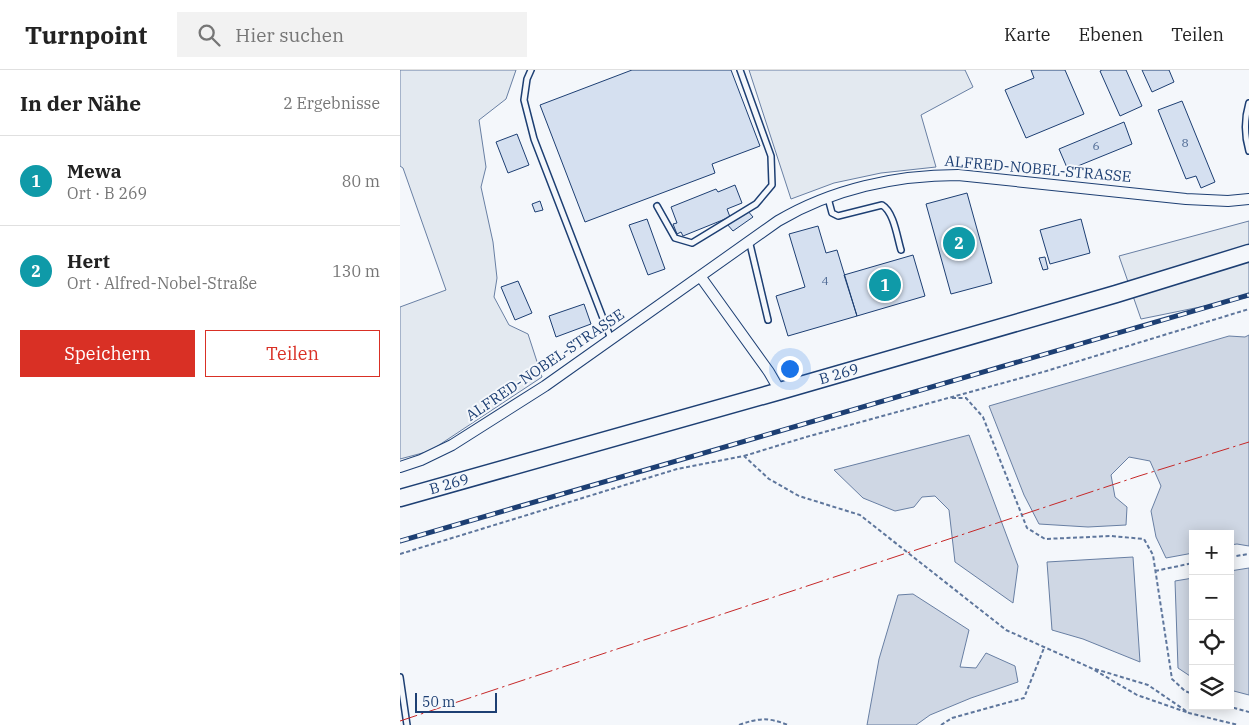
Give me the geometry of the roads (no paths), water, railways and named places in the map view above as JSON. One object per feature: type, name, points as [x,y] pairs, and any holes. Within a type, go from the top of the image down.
[{"type":"main road","name":"B 269","points":[[400,498],[780,391],[1249,254]]},
{"type":"street","name":"ALFRED-NOBEL-STRASSE","points":[[400,466],[421,460],[452,445],[545,386],[749,240],[798,209],[828,197],[858,188],[898,180],[929,175],[948,175],[1186,199],[1228,201],[1249,199]]},
{"type":"street","points":[[700,276],[769,372],[780,391]]},
{"type":"lane","points":[[531,70],[527,79],[524,100],[534,139],[611,339]]},
{"type":"lane","points":[[657,206],[675,238],[692,243],[756,204],[772,185],[772,156],[740,70]]},
{"type":"lane","points":[[1249,103],[1245,118],[1244,137],[1249,151]]},
{"type":"lane","points":[[828,197],[832,213],[838,216],[884,206],[890,213],[901,250]]},
{"type":"lane","points":[[749,240],[768,320]]},
{"type":"lane","points":[[400,677],[407,725]]},
{"type":"railway","points":[[400,541],[1249,295]]},
{"type":"place","name":"Hert","points":[[959,243]]},
{"type":"place","name":"Mewa","points":[[885,285]]}]
